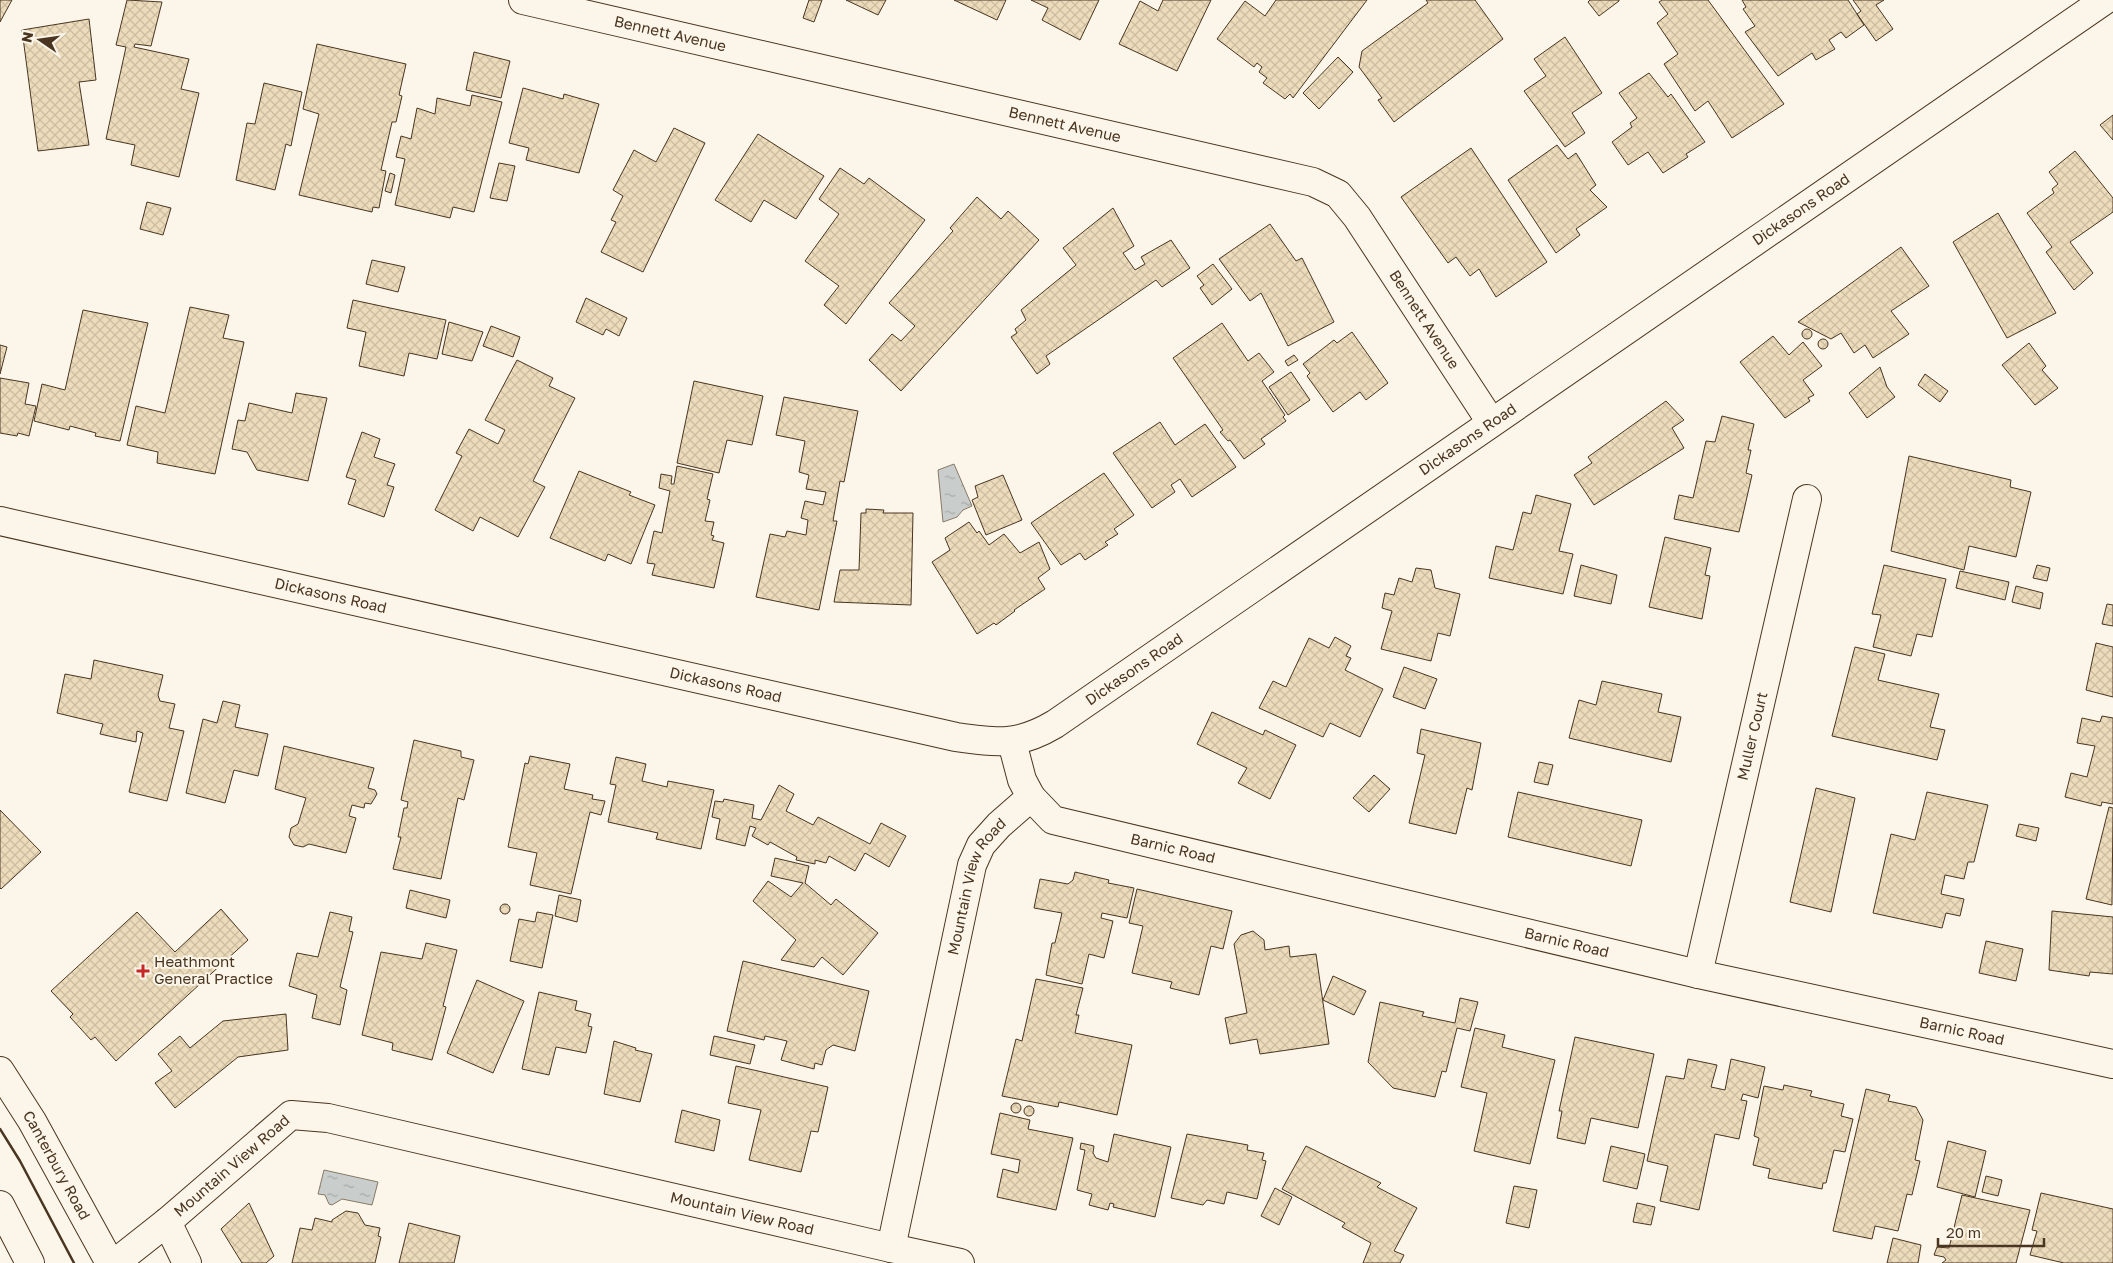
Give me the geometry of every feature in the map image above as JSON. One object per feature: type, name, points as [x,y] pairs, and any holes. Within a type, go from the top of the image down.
[{"type":"street","name":"Bennett Avenue","points":[[523,0],[1312,182],[1338,194],[1357,217],[1491,422]]},
{"type":"street","name":"Dickasons Road","points":[[0,521],[947,735],[974,740],[1012,742],[1037,734],[1055,724],[2105,0]]},
{"type":"street","name":"Muller Court","points":[[1698,974],[1807,499]]},
{"type":"street","points":[[1012,742],[1022,780],[1031,797]]},
{"type":"street","name":"Barnic Road","points":[[1031,797],[1053,820],[1698,974],[2113,1064]]},
{"type":"street","name":"Mountain View Road","points":[[115,1263],[167,1222],[292,1115],[338,1120],[891,1248],[972,865],[981,846],[999,825],[1031,797]]},
{"type":"street","name":"Canterbury Road","points":[[0,1071],[32,1121],[110,1263]]},
{"type":"street","points":[[0,1205],[30,1263]]},
{"type":"street","points":[[167,1222],[187,1263]]},
{"type":"street","points":[[891,1248],[960,1263]]},
{"type":"water","points":[[954,464],[972,506],[963,510],[957,517],[943,522],[938,470]]},
{"type":"water","points":[[324,1170],[378,1182],[372,1205],[342,1199],[332,1205],[329,1204],[325,1195],[318,1194]]},
{"type":"building","points":[[0,0],[12,0],[0,22]]},
{"type":"building","points":[[127,0],[162,2],[151,46],[135,44],[134,47],[189,59],[181,89],[199,93],[179,177],[131,165],[135,145],[106,139],[126,47],[116,45]]},
{"type":"building","points":[[809,0],[822,0],[814,22],[803,18]]},
{"type":"building","points":[[846,0],[886,0],[878,15]]},
{"type":"building","points":[[954,0],[1006,0],[997,20]]},
{"type":"building","points":[[1031,0],[1099,0],[1080,40],[1042,20],[1048,8]]},
{"type":"building","points":[[1163,0],[1211,0],[1177,71],[1119,44],[1140,1],[1158,11]]},
{"type":"building","points":[[1276,0],[1367,0],[1293,98],[1290,94],[1285,99],[1263,83],[1267,78],[1259,72],[1262,67],[1257,63],[1254,67],[1217,39],[1245,1],[1265,16]]},
{"type":"building","points":[[1426,0],[1475,0],[1503,39],[1394,122],[1378,100],[1382,98],[1359,67],[1362,51],[1428,3]]},
{"type":"building","points":[[1590,0],[1619,1],[1599,16],[1588,2]]},
{"type":"building","points":[[1662,0],[1708,0],[1784,104],[1732,138],[1708,101],[1695,111],[1664,64],[1678,54],[1657,23],[1668,14],[1659,2]]},
{"type":"building","points":[[1742,0],[1848,0],[1864,25],[1846,38],[1841,32],[1829,40],[1835,49],[1816,60],[1812,53],[1778,76],[1745,32],[1755,26],[1743,9],[1746,7]]},
{"type":"building","points":[[1853,0],[1884,0],[1876,5],[1893,29],[1876,41],[1857,14],[1861,11]]},
{"type":"building","points":[[89,19],[96,80],[79,82],[89,145],[38,151],[22,30]]},
{"type":"building","points":[[1565,37],[1602,93],[1572,113],[1585,133],[1565,147],[1524,91],[1546,76],[1534,59]]},
{"type":"building","points":[[317,44],[406,64],[399,95],[402,96],[396,122],[392,122],[381,170],[386,171],[379,208],[373,207],[372,212],[299,195],[319,114],[303,109]]},
{"type":"building","points":[[474,52],[510,61],[501,98],[466,90]]},
{"type":"building","points":[[1338,57],[1353,72],[1319,109],[1303,93]]},
{"type":"building","points":[[1649,73],[1668,97],[1671,94],[1705,142],[1686,154],[1688,157],[1663,173],[1648,152],[1628,165],[1612,142],[1632,127],[1630,123],[1637,118],[1619,93]]},
{"type":"building","points":[[264,83],[302,92],[291,146],[286,144],[275,190],[236,180],[247,123],[255,124]]},
{"type":"building","points":[[523,88],[563,99],[564,94],[599,104],[579,173],[526,160],[529,148],[509,143]]},
{"type":"building","points":[[472,95],[502,102],[474,212],[453,207],[450,218],[395,205],[405,159],[396,157],[401,136],[411,139],[417,108],[435,114],[437,98],[470,106]]},
{"type":"building","points":[[2113,115],[2113,140],[2100,125]]},
{"type":"building","points":[[674,128],[705,143],[643,272],[601,252],[616,222],[611,220],[623,196],[613,190],[634,150],[656,162]]},
{"type":"building","points":[[758,134],[824,176],[796,219],[764,200],[751,222],[715,200]]},
{"type":"building","points":[[1557,145],[1568,159],[1576,153],[1596,185],[1590,190],[1607,207],[1576,229],[1580,235],[1556,253],[1508,180]]},
{"type":"building","points":[[1471,148],[1547,262],[1496,297],[1479,269],[1470,276],[1456,257],[1448,263],[1401,197]]},
{"type":"building","points":[[2075,151],[2113,198],[2113,212],[2070,242],[2093,273],[2074,290],[2046,252],[2052,247],[2027,213],[2054,193],[2052,189],[2058,184],[2049,172]]},
{"type":"building","points":[[499,163],[515,166],[507,201],[490,198]]},
{"type":"building","points":[[840,168],[864,184],[869,178],[925,220],[846,324],[824,305],[839,286],[805,261],[839,214],[819,199]]},
{"type":"building","points":[[390,173],[395,175],[391,193],[385,191]]},
{"type":"building","points":[[977,197],[1001,219],[1008,211],[1039,240],[901,391],[869,360],[892,334],[901,341],[915,326],[889,303],[953,231],[950,228]]},
{"type":"building","points":[[147,202],[171,208],[163,235],[140,229]]},
{"type":"building","points":[[1113,208],[1134,246],[1123,253],[1135,270],[1145,264],[1141,257],[1171,240],[1190,268],[1162,287],[1156,280],[1046,356],[1050,364],[1037,374],[1011,337],[1017,333],[1015,329],[1026,320],[1021,310],[1076,265],[1063,248]]},
{"type":"building","points":[[1998,213],[2056,313],[2007,338],[1953,242]]},
{"type":"building","points":[[1270,224],[1296,261],[1302,258],[1334,322],[1288,346],[1261,293],[1250,301],[1219,259]]},
{"type":"building","points":[[1901,247],[1929,286],[1891,311],[1909,334],[1873,358],[1865,345],[1854,353],[1841,333],[1831,339],[1798,322]]},
{"type":"building","points":[[372,260],[405,267],[398,292],[366,284]]},
{"type":"building","points":[[1213,264],[1232,289],[1212,305],[1200,288],[1204,285],[1197,276]]},
{"type":"building","points":[[586,298],[627,318],[619,336],[606,329],[603,335],[576,322]]},
{"type":"building","points":[[353,300],[446,320],[437,359],[409,353],[404,376],[359,366],[366,332],[347,328]]},
{"type":"building","points":[[190,307],[229,315],[223,338],[244,342],[215,474],[157,463],[158,452],[127,445],[136,406],[165,413]]},
{"type":"building","points":[[83,310],[148,323],[120,441],[95,436],[96,433],[70,426],[69,430],[34,421],[42,384],[65,390]]},
{"type":"building","points":[[449,322],[483,332],[472,361],[442,354]]},
{"type":"building","points":[[1222,323],[1248,361],[1259,353],[1274,372],[1262,381],[1285,415],[1283,417],[1286,421],[1261,439],[1265,444],[1244,459],[1230,440],[1228,441],[1220,432],[1223,430],[1173,358]]},
{"type":"building","points":[[491,326],[520,337],[513,357],[483,346]]},
{"type":"building","points":[[1807,329],[1812,334],[1807,339],[1802,334]]},
{"type":"building","points":[[1352,332],[1388,383],[1366,400],[1360,392],[1333,412],[1307,376],[1310,373],[1303,364],[1334,340],[1337,343]]},
{"type":"building","points":[[1773,336],[1789,355],[1803,342],[1822,366],[1803,380],[1814,395],[1808,398],[1810,401],[1785,418],[1740,362]]},
{"type":"building","points":[[1821,339],[1825,339],[1828,344],[1827,348],[1821,349],[1818,346],[1818,342]]},
{"type":"building","points":[[2029,343],[2046,366],[2042,370],[2058,388],[2035,405],[2002,365]]},
{"type":"building","points":[[0,345],[7,347],[0,374]]},
{"type":"building","points":[[1294,355],[1298,360],[1288,366],[1285,361]]},
{"type":"building","points":[[517,360],[553,378],[549,386],[575,398],[533,481],[545,487],[518,537],[480,517],[473,531],[435,510],[462,456],[456,453],[469,429],[498,444],[505,430],[485,420]]},
{"type":"building","points":[[1880,367],[1887,387],[1895,397],[1867,418],[1849,393]]},
{"type":"building","points":[[1291,372],[1310,400],[1288,415],[1269,387]]},
{"type":"building","points":[[1925,374],[1948,391],[1940,402],[1918,385]]},
{"type":"building","points":[[0,378],[29,383],[25,404],[36,406],[29,436],[18,433],[17,436],[0,433]]},
{"type":"building","points":[[694,381],[763,396],[752,445],[727,440],[719,473],[677,463]]},
{"type":"building","points":[[296,393],[327,398],[308,481],[257,470],[247,452],[232,449],[238,420],[245,421],[249,403],[292,413]]},
{"type":"building","points":[[784,397],[858,411],[844,482],[840,481],[833,521],[837,521],[819,610],[756,597],[770,534],[785,537],[787,531],[806,535],[808,520],[801,518],[805,501],[823,505],[826,492],[806,489],[809,475],[799,472],[805,441],[776,435]]},
{"type":"building","points":[[1666,401],[1684,420],[1672,428],[1684,448],[1594,505],[1574,475],[1592,463],[1588,457]]},
{"type":"building","points":[[1722,416],[1754,424],[1748,450],[1751,450],[1746,473],[1752,475],[1739,532],[1674,519],[1679,495],[1693,498],[1706,441],[1715,442]]},
{"type":"building","points":[[1160,422],[1175,445],[1205,424],[1236,467],[1192,497],[1180,479],[1171,485],[1175,492],[1152,508],[1113,453]]},
{"type":"building","points":[[362,432],[380,439],[374,457],[395,464],[387,485],[394,487],[384,517],[348,504],[356,480],[346,477]]},
{"type":"building","points":[[1909,456],[2011,480],[2010,487],[2031,492],[2016,557],[1969,546],[1964,570],[1891,551]]},
{"type":"building","points":[[677,466],[713,474],[707,499],[710,500],[705,521],[714,522],[711,535],[714,536],[712,540],[724,543],[714,588],[652,575],[655,564],[647,563],[654,531],[662,533],[670,491],[659,488],[661,474],[672,476],[671,484],[674,484]]},
{"type":"building","points":[[579,471],[631,492],[629,495],[655,505],[631,564],[608,554],[605,561],[550,538]]},
{"type":"building","points":[[1104,473],[1134,515],[1114,529],[1118,534],[1105,542],[1108,545],[1085,560],[1080,553],[1061,565],[1031,523]]},
{"type":"building","points":[[1003,475],[1022,520],[986,535],[972,500],[978,497],[975,486]]},
{"type":"building","points":[[1536,495],[1571,504],[1559,551],[1573,554],[1563,594],[1489,578],[1496,546],[1513,550],[1523,512],[1531,514]]},
{"type":"building","points":[[866,509],[884,510],[883,513],[913,513],[911,605],[834,602],[840,570],[859,570],[861,513],[866,513]]},
{"type":"building","points":[[969,522],[977,533],[979,531],[989,545],[1004,534],[1020,553],[1039,542],[1050,569],[1038,578],[1045,589],[996,625],[994,623],[977,634],[932,562],[950,550],[945,538]]},
{"type":"building","points":[[1665,537],[1711,548],[1705,575],[1710,576],[1702,619],[1649,607]]},
{"type":"building","points":[[1581,565],[1617,575],[1611,604],[1574,596]]},
{"type":"building","points":[[1884,565],[1946,579],[1932,637],[1917,634],[1911,656],[1873,647],[1881,615],[1872,614]]},
{"type":"building","points":[[2037,565],[2050,568],[2047,581],[2033,578]]},
{"type":"building","points":[[1416,568],[1431,570],[1435,588],[1460,594],[1450,636],[1438,633],[1431,661],[1381,649],[1392,611],[1382,608],[1385,593],[1394,595],[1399,578],[1412,582]]},
{"type":"building","points":[[1960,571],[2009,582],[2005,600],[1956,588]]},
{"type":"building","points":[[2016,586],[2043,593],[2040,609],[2012,602]]},
{"type":"building","points":[[2107,604],[2113,605],[2113,626],[2102,624]]},
{"type":"building","points":[[1335,637],[1351,646],[1346,656],[1351,658],[1345,670],[1383,689],[1360,737],[1330,723],[1323,737],[1259,708],[1273,681],[1286,687],[1309,638],[1329,648]]},
{"type":"building","points":[[2096,643],[2113,647],[2113,697],[2086,690]]},
{"type":"building","points":[[1855,647],[1885,654],[1878,680],[1939,694],[1930,727],[1945,730],[1937,760],[1832,736]]},
{"type":"building","points":[[94,660],[163,675],[158,695],[160,701],[175,704],[169,728],[184,731],[167,801],[129,792],[143,733],[137,731],[136,742],[100,734],[103,724],[57,713],[65,674],[91,679]]},
{"type":"building","points":[[1404,667],[1437,679],[1425,709],[1393,697]]},
{"type":"building","points":[[1602,681],[1662,694],[1658,712],[1681,717],[1671,762],[1569,738],[1579,700],[1596,705]]},
{"type":"building","points":[[223,701],[240,705],[235,727],[268,734],[258,776],[234,770],[225,803],[186,793],[203,719],[217,723]]},
{"type":"building","points":[[1212,712],[1263,735],[1265,730],[1296,745],[1270,799],[1238,783],[1247,768],[1197,744]]},
{"type":"building","points":[[2102,716],[2113,718],[2113,804],[2102,802],[2101,806],[2065,797],[2071,773],[2087,777],[2095,746],[2077,743],[2082,718],[2100,722]]},
{"type":"building","points":[[1421,729],[1481,743],[1472,790],[1467,788],[1456,834],[1409,823],[1425,755],[1417,753]]},
{"type":"building","points":[[414,740],[461,751],[461,757],[474,760],[464,800],[458,798],[441,879],[393,869],[401,837],[398,837],[404,808],[407,808],[408,802],[401,800]]},
{"type":"building","points":[[284,746],[374,768],[368,788],[375,790],[377,794],[371,804],[365,803],[364,808],[352,805],[349,816],[356,818],[346,853],[309,844],[303,847],[294,845],[289,837],[291,828],[298,824],[306,798],[275,789]]},
{"type":"building","points":[[530,756],[570,764],[564,789],[593,795],[592,799],[605,801],[601,815],[590,812],[571,894],[530,885],[537,853],[508,847],[525,763],[528,764]]},
{"type":"building","points":[[616,757],[646,764],[642,781],[667,787],[668,781],[714,790],[701,849],[656,839],[658,833],[608,822],[616,785],[610,784]]},
{"type":"building","points":[[1539,762],[1553,765],[1548,785],[1534,782]]},
{"type":"building","points":[[1374,775],[1390,789],[1369,812],[1353,798]]},
{"type":"building","points":[[779,785],[794,794],[786,811],[813,825],[818,817],[870,844],[881,823],[906,836],[889,867],[865,853],[855,871],[829,856],[826,863],[815,860],[815,864],[796,860],[797,857],[770,842],[768,845],[752,836],[756,828],[750,826],[745,846],[716,839],[720,819],[712,817],[715,801],[723,802],[724,799],[754,805],[752,818],[761,820]]},
{"type":"building","points":[[1816,788],[1855,798],[1831,912],[1790,902]]},
{"type":"building","points":[[1518,792],[1642,820],[1631,866],[1508,837]]},
{"type":"building","points":[[1927,792],[1988,805],[1974,862],[1968,862],[1964,879],[1945,875],[1941,894],[1964,899],[1960,916],[1946,913],[1942,928],[1873,913],[1891,834],[1915,840]]},
{"type":"building","points":[[2109,807],[2113,808],[2112,905],[2086,899]]},
{"type":"building","points":[[0,810],[41,852],[1,889],[0,888]]},
{"type":"building","points":[[2019,824],[2039,828],[2036,841],[2016,836]]},
{"type":"building","points":[[775,858],[809,866],[805,883],[831,905],[836,899],[878,933],[843,975],[822,957],[814,967],[781,960],[796,940],[753,901],[768,881],[791,897],[803,883],[771,876]]},
{"type":"building","points":[[1075,872],[1109,880],[1108,883],[1134,888],[1127,918],[1102,913],[1101,918],[1113,921],[1104,958],[1089,954],[1082,984],[1046,975],[1052,943],[1055,943],[1062,913],[1034,908],[1040,879],[1068,884],[1073,880]]},
{"type":"building","points":[[1137,889],[1232,911],[1223,949],[1211,946],[1199,995],[1170,988],[1172,982],[1132,973],[1143,926],[1129,923]]},
{"type":"building","points":[[410,890],[450,900],[446,918],[406,908]]},
{"type":"building","points":[[559,895],[581,900],[577,922],[555,916]]},
{"type":"building","points":[[503,904],[507,904],[510,909],[509,913],[503,914],[500,911],[500,907]]},
{"type":"building","name":"Heathmont General Practice","points":[[221,909],[248,940],[116,1061],[95,1037],[91,1040],[70,1017],[73,1014],[51,991],[137,912],[175,952]]},
{"type":"building","points":[[2052,911],[2113,917],[2113,974],[2090,972],[2089,976],[2049,970]]},
{"type":"building","points":[[330,912],[352,917],[349,931],[353,932],[340,987],[347,990],[340,1025],[312,1018],[317,995],[289,986],[297,953],[318,957]]},
{"type":"building","points":[[537,912],[553,915],[542,968],[510,961],[519,919],[535,922]]},
{"type":"building","points":[[1253,931],[1264,940],[1265,950],[1289,946],[1290,957],[1316,954],[1329,1044],[1260,1054],[1257,1039],[1230,1044],[1225,1018],[1247,1013],[1234,944],[1241,935]]},
{"type":"building","points":[[1986,941],[2023,949],[2016,981],[1979,973]]},
{"type":"building","points":[[426,943],[457,950],[443,1006],[446,1007],[432,1060],[392,1050],[393,1043],[362,1035],[381,952],[422,959]]},
{"type":"building","points":[[743,961],[869,991],[855,1051],[833,1045],[826,1050],[822,1065],[815,1063],[814,1069],[781,1060],[787,1041],[765,1036],[764,1040],[727,1031]]},
{"type":"building","points":[[1333,976],[1366,991],[1354,1015],[1323,1000]]},
{"type":"building","points":[[1036,979],[1083,988],[1076,1015],[1079,1015],[1075,1033],[1132,1045],[1117,1115],[1059,1102],[1058,1107],[1002,1096],[1016,1039],[1022,1041]]},
{"type":"building","points":[[477,980],[524,1001],[493,1073],[447,1053]]},
{"type":"building","points":[[539,992],[577,1001],[575,1010],[591,1014],[588,1026],[592,1027],[586,1053],[556,1047],[549,1075],[522,1069]]},
{"type":"building","points":[[1460,998],[1478,1002],[1470,1031],[1457,1028],[1446,1072],[1442,1071],[1435,1097],[1393,1088],[1368,1062],[1380,1002],[1424,1012],[1422,1016],[1455,1023]]},
{"type":"building","points":[[286,1014],[288,1050],[238,1057],[175,1108],[155,1083],[172,1071],[158,1054],[180,1036],[190,1048],[223,1021]]},
{"type":"building","points":[[1475,1028],[1505,1035],[1502,1047],[1555,1060],[1530,1164],[1474,1151],[1487,1093],[1461,1087]]},
{"type":"building","points":[[714,1036],[755,1045],[750,1064],[710,1055]]},
{"type":"building","points":[[1575,1037],[1654,1054],[1638,1128],[1591,1118],[1585,1144],[1557,1138],[1562,1111],[1559,1111]]},
{"type":"building","points":[[614,1041],[636,1048],[635,1050],[652,1054],[640,1102],[604,1094]]},
{"type":"building","points":[[1688,1059],[1717,1065],[1711,1087],[1725,1090],[1731,1059],[1765,1067],[1758,1098],[1743,1094],[1741,1100],[1747,1101],[1739,1139],[1715,1134],[1699,1210],[1660,1201],[1668,1166],[1647,1161],[1666,1076],[1684,1079]]},
{"type":"building","points":[[736,1066],[828,1087],[818,1132],[811,1131],[801,1172],[749,1160],[761,1110],[728,1103]]},
{"type":"building","points":[[1784,1085],[1812,1091],[1810,1096],[1844,1104],[1841,1116],[1853,1119],[1845,1152],[1834,1150],[1826,1183],[1823,1183],[1822,1189],[1768,1178],[1770,1169],[1753,1165],[1759,1138],[1754,1136],[1764,1086],[1783,1090]]},
{"type":"building","points":[[1866,1089],[1890,1095],[1888,1101],[1916,1107],[1923,1120],[1915,1160],[1920,1161],[1912,1195],[1907,1194],[1898,1231],[1875,1226],[1872,1239],[1833,1231]]},
{"type":"building","points":[[1014,1103],[1018,1103],[1021,1108],[1020,1112],[1014,1113],[1011,1110],[1011,1106]]},
{"type":"building","points":[[1029,1106],[1034,1111],[1029,1116],[1024,1111]]},
{"type":"building","points":[[682,1110],[720,1120],[714,1151],[675,1142]]},
{"type":"building","points":[[1000,1113],[1030,1120],[1028,1129],[1073,1138],[1056,1210],[997,1197],[1003,1169],[1018,1173],[1020,1160],[991,1154]]},
{"type":"building","points":[[1114,1134],[1171,1147],[1155,1217],[1113,1207],[1114,1204],[1110,1203],[1108,1210],[1089,1205],[1092,1194],[1077,1190],[1085,1150],[1080,1149],[1081,1143],[1094,1146],[1093,1153],[1096,1158],[1108,1162]]},
{"type":"building","points":[[1187,1134],[1248,1145],[1247,1150],[1264,1153],[1262,1160],[1266,1161],[1257,1199],[1227,1192],[1224,1204],[1207,1200],[1203,1205],[1171,1198]]},
{"type":"building","points":[[1948,1141],[1986,1151],[1975,1197],[1937,1187]]},
{"type":"building","points":[[1306,1146],[1381,1183],[1377,1187],[1417,1208],[1394,1251],[1404,1255],[1400,1263],[1363,1263],[1371,1243],[1342,1227],[1345,1223],[1282,1189]]},
{"type":"building","points":[[1611,1146],[1645,1154],[1637,1189],[1603,1181]]},
{"type":"building","points":[[1986,1176],[2002,1180],[1998,1196],[1982,1192]]},
{"type":"building","points":[[1514,1186],[1537,1190],[1529,1228],[1506,1223]]},
{"type":"building","points":[[1275,1188],[1292,1197],[1279,1225],[1261,1216]]},
{"type":"building","points":[[2041,1193],[2113,1209],[2113,1263],[2064,1263],[2030,1255],[2037,1231],[2032,1230]]},
{"type":"building","points":[[1962,1195],[2030,1210],[2016,1263],[1942,1263],[1946,1260],[1944,1257],[1934,1255],[1937,1247],[1949,1248]]},
{"type":"building","points":[[249,1203],[274,1256],[266,1263],[242,1263],[221,1229]]},
{"type":"building","points":[[1637,1203],[1655,1207],[1651,1225],[1633,1222]]},
{"type":"building","points":[[346,1211],[358,1213],[365,1225],[380,1228],[378,1236],[381,1237],[375,1263],[292,1263],[300,1228],[312,1230],[315,1218],[332,1222],[332,1220]]},
{"type":"building","points":[[409,1223],[460,1236],[454,1263],[399,1263]]},
{"type":"building","points":[[1893,1238],[1921,1245],[1918,1263],[1887,1263]]},
{"type":"wall","points":[[0,1129],[20,1161],[74,1263]]},
{"type":"place","name":"Heathmont General Practice","points":[[143,971]]}]
